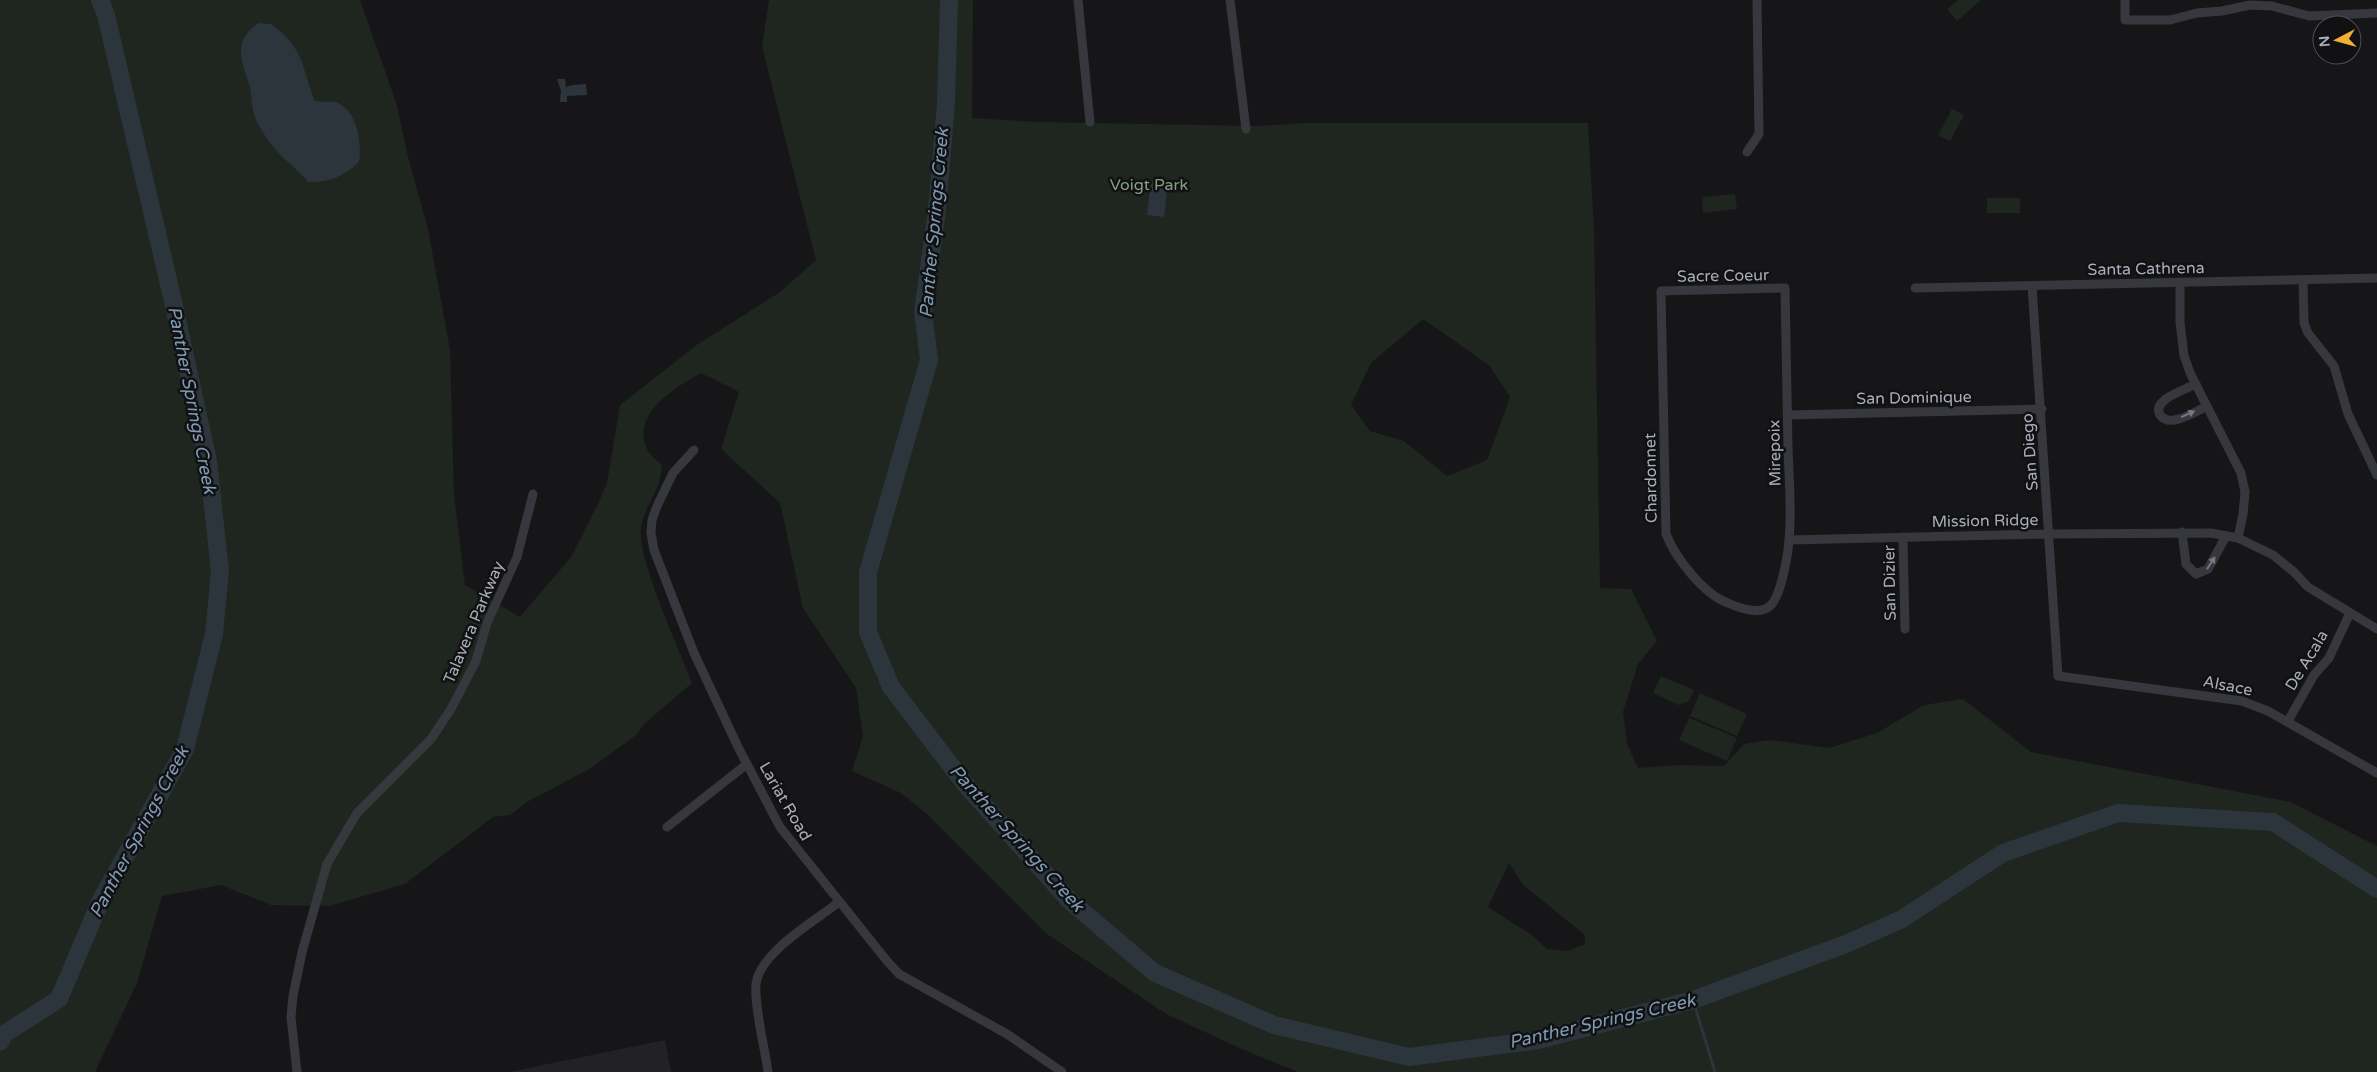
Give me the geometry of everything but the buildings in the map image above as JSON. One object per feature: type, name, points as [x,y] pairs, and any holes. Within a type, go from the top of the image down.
[{"type":"street","points":[[1078,0],[1090,122]]},
{"type":"street","points":[[1230,0],[1246,129]]},
{"type":"street","points":[[1747,152],[1759,134],[1757,0]]},
{"type":"street","points":[[2125,0],[2125,20],[2170,20],[2197,13],[2222,11],[2250,5],[2272,6],[2309,16],[2377,13]]},
{"type":"street","name":"Santa Cathrena","points":[[1915,288],[2377,278]]},
{"type":"street","points":[[2303,281],[2304,323],[2308,332],[2334,366],[2348,414],[2377,475]]},
{"type":"street","points":[[2180,283],[2180,322],[2184,356],[2241,473],[2245,492],[2244,514],[2238,538]]},
{"type":"street","name":"San Diego","points":[[2032,286],[2042,409],[2058,676]]},
{"type":"street","name":"Sacre Coeur","points":[[1661,291],[1785,288]]},
{"type":"street","name":"Mirepoix","points":[[1763,610],[1771,606],[1777,595],[1789,540],[1785,288]]},
{"type":"street","name":"Chardonnet","points":[[1661,291],[1666,534],[1672,549],[1711,594],[1725,602],[1747,610],[1763,610]]},
{"type":"street","points":[[2196,384],[2164,399],[2160,404],[2161,416],[2166,420],[2174,420],[2207,406]]},
{"type":"street","name":"San Dominique","points":[[1788,414],[2042,409]]},
{"type":"street","name":"Lariat Road","points":[[694,450],[673,473],[657,506],[652,520],[652,544],[694,653],[747,764],[790,842],[900,974],[1007,1034],[1062,1072]]},
{"type":"street","name":"Talavera Parkway","points":[[297,1072],[291,1017],[293,996],[302,952],[328,864],[357,812],[431,739],[451,709],[476,661],[486,623],[517,557],[533,494]]},
{"type":"street","points":[[2182,532],[2186,564],[2196,574],[2208,568],[2226,536]]},
{"type":"street","name":"Mission Ridge","points":[[1789,540],[2182,532],[2226,536],[2238,538],[2273,555],[2294,572],[2308,587],[2377,629]]},
{"type":"street","name":"San Dizier","points":[[1903,537],[1905,629]]},
{"type":"street","name":"De Acala","points":[[2288,721],[2314,675],[2329,658],[2350,613]]},
{"type":"street","name":"Alsace","points":[[2058,676],[2228,698],[2255,705],[2288,721],[2377,773]]},
{"type":"street","points":[[666,827],[747,764]]},
{"type":"street","points":[[768,1072],[757,997],[756,984],[760,970],[772,954],[839,902]]},
{"type":"shaded area","points":[[259,23],[271,24],[282,33],[296,50],[315,101],[338,103],[350,113],[357,129],[360,155],[359,162],[342,175],[330,180],[308,182],[275,149],[259,126],[254,115],[251,90],[241,52],[245,37]]},
{"type":"shaded area","points":[[557,79],[565,79],[566,87],[586,84],[587,95],[567,96],[567,102],[560,102],[561,91]]},
{"type":"shaded area","points":[[1151,181],[1168,183],[1164,217],[1147,215]]},
{"type":"shaded area","points":[[665,1040],[671,1072],[510,1072],[543,1065]]},
{"type":"green space","name":"Voigt Park","points":[[0,0],[360,0],[397,105],[407,153],[428,229],[450,350],[454,494],[465,585],[520,617],[571,557],[598,504],[607,483],[620,405],[698,344],[780,292],[816,260],[762,47],[769,0],[973,0],[972,118],[1038,122],[1257,126],[1303,123],[1588,123],[1594,231],[1600,588],[1631,589],[1657,641],[1638,664],[1623,712],[1627,744],[1638,768],[1679,765],[1724,766],[1744,744],[1770,740],[1829,748],[1877,733],[1924,705],[1963,699],[2031,752],[2290,802],[2377,846],[2377,1072],[1298,1072],[1244,1050],[1166,1014],[1047,934],[927,814],[901,793],[852,771],[863,736],[856,688],[803,608],[780,503],[721,449],[739,392],[701,373],[679,386],[658,404],[650,414],[645,425],[644,438],[648,451],[662,465],[659,481],[641,527],[641,541],[645,560],[692,683],[644,724],[636,735],[591,768],[527,802],[510,815],[493,817],[405,884],[329,906],[271,905],[221,885],[162,896],[137,983],[95,1072],[0,1072]],"holes":[[[1423,319],[1489,365],[1510,397],[1487,460],[1447,476],[1404,441],[1370,431],[1351,405],[1371,363]],[[1509,863],[1523,885],[1585,935],[1585,944],[1567,951],[1547,949],[1533,936],[1488,907]]]},
{"type":"green space","points":[[1958,0],[1981,0],[1957,21],[1947,9]]},
{"type":"green space","points":[[1952,109],[1964,115],[1950,141],[1938,135]]},
{"type":"green space","points":[[1735,194],[1737,209],[1703,213],[1702,197]]},
{"type":"green space","points":[[1987,198],[2020,198],[2020,213],[1987,213]]},
{"type":"green space","points":[[1661,676],[1694,690],[1689,701],[1678,705],[1653,693]]},
{"type":"green space","points":[[1700,693],[1747,714],[1737,736],[1690,716]]},
{"type":"green space","points":[[1689,718],[1737,738],[1727,761],[1679,740]]},
{"type":"waterway","name":"Panther Springs Creek","points":[[0,1042],[4,1034],[59,999],[101,900],[185,749],[214,634],[220,571],[208,461],[106,15],[100,0]]},
{"type":"waterway","name":"Panther Springs Creek","points":[[949,0],[946,103],[937,210],[923,312],[929,360],[868,572],[868,632],[891,687],[965,784],[1070,901],[1155,973],[1274,1025],[1409,1057],[1538,1040],[1693,1000],[1846,944],[1902,919],[2003,853],[2118,813],[2273,822],[2377,889]]},
{"type":"waterway","points":[[1693,1000],[1715,1072]]}]
